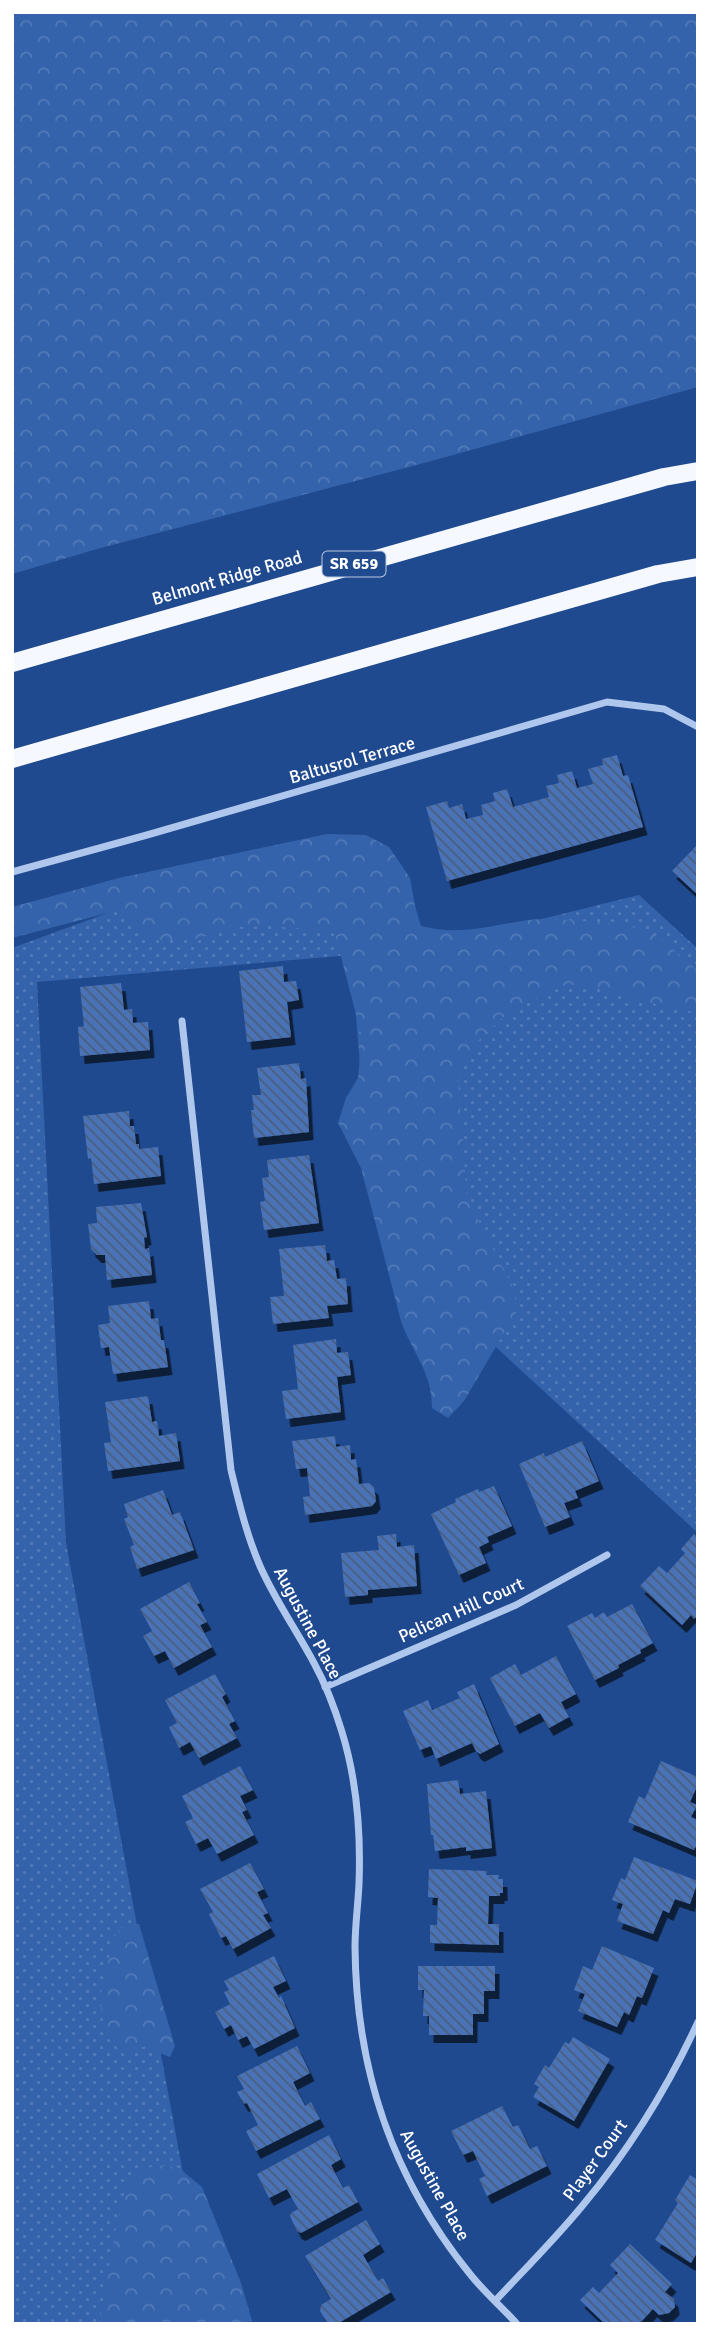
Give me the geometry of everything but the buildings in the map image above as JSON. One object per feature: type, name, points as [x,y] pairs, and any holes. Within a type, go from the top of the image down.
[{"type":"main road","name":"Belmont Ridge Road","points":[[12,663],[664,477],[698,471]]},
{"type":"main road","points":[[12,759],[658,574],[698,567]]},
{"type":"street","name":"Baltusrol Terrace","points":[[12,872],[607,702],[664,709],[698,727]]},
{"type":"street","name":"Augustine Place","points":[[182,1021],[232,1471],[243,1518],[260,1566],[325,1687],[342,1732],[353,1780],[360,1838],[355,1944],[357,1999],[368,2069],[387,2134],[409,2180],[440,2234],[472,2276],[517,2324]]},
{"type":"street","name":"Pelican Hill Court","points":[[325,1687],[516,1605],[607,1555]]},
{"type":"street","name":"Player Court","points":[[496,2300],[584,2204],[624,2150],[661,2092],[698,2022]]},
{"type":"green space","points":[[12,12],[698,12],[698,387],[12,574]]},
{"type":"green space","points":[[327,834],[366,835],[389,847],[410,878],[421,926],[462,930],[538,919],[624,925],[647,931],[667,944],[698,971],[698,1013],[614,995],[588,985],[566,985],[512,1009],[477,1042],[458,1078],[467,1199],[511,1283],[518,1309],[464,1401],[448,1418],[432,1408],[429,1384],[401,1321],[361,1168],[338,1123],[346,1098],[358,1078],[362,1037],[335,934],[321,930],[268,926],[237,927],[192,940],[147,940],[134,931],[127,915],[115,911],[12,938],[12,907],[119,878]]},
{"type":"green space","points":[[206,877],[452,941],[639,895],[698,949],[698,1533],[387,1247],[368,1163],[351,955],[37,982],[66,1543],[211,2324],[12,2324],[12,948]]},
{"type":"green space","points":[[126,1924],[139,1924],[175,2046],[170,2057],[152,2045],[126,2051],[112,2039],[103,2020],[100,1997],[114,1936]]},
{"type":"green space","points":[[159,2165],[179,2168],[202,2187],[241,2283],[253,2324],[99,2324],[116,2227],[126,2188],[140,2170]]}]
